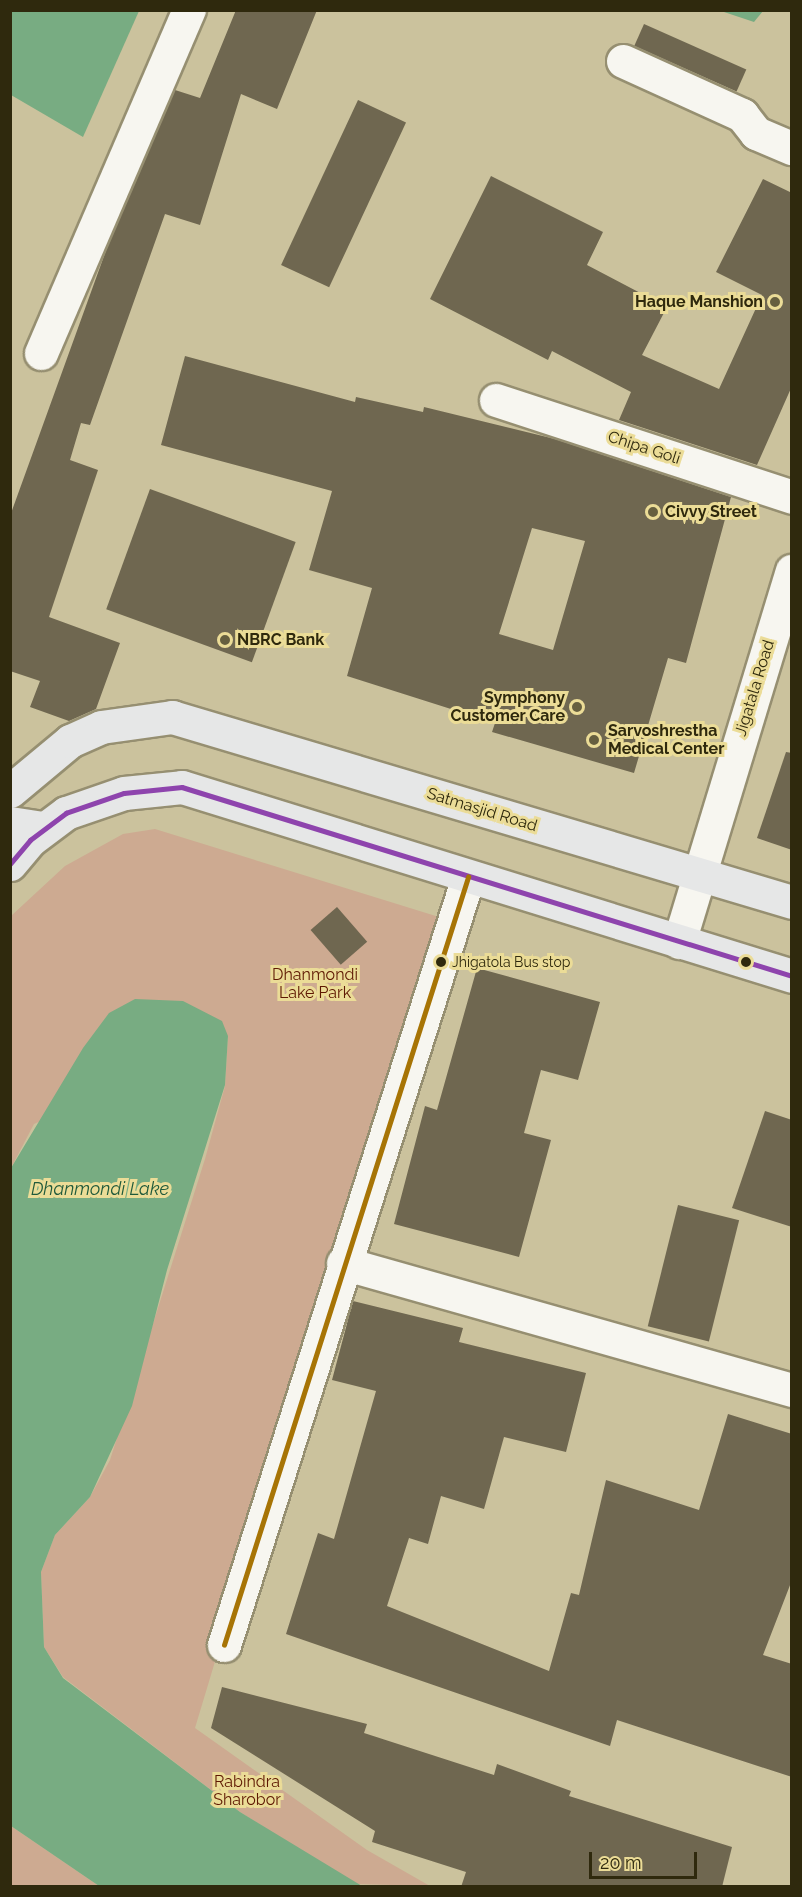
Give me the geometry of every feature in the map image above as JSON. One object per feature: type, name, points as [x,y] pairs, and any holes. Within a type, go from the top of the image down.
[{"type":"main road","name":"Satmasjid Road","points":[[14,782],[70,741],[100,727],[172,717],[792,902]]},
{"type":"main road","points":[[14,782],[44,828]]},
{"type":"main road","points":[[10,864],[44,828],[94,801],[154,789],[182,787],[216,795],[468,877],[792,976]]},
{"type":"main road","points":[[10,823],[44,828]]},
{"type":"street","points":[[41,352],[189,10]]},
{"type":"street","points":[[623,61],[742,115],[756,133],[792,148]]},
{"type":"street","name":"Chipa Goli","points":[[496,400],[792,497]]},
{"type":"street","name":"Jigatala Road","points":[[679,942],[792,571]]},
{"type":"street","points":[[224,1645],[343,1263],[468,877]]},
{"type":"street","points":[[343,1263],[792,1390]]},
{"type":"green space","name":"Dhanmondi Lake Park","points":[[155,829],[439,917],[195,1728],[367,1850],[430,1886],[355,1884],[240,1812],[63,1677],[44,1647],[41,1572],[55,1535],[90,1497],[110,1460],[205,1159],[225,1086],[228,1036],[34,1124],[11,1168],[11,916],[65,866],[123,834]]},
{"type":"green space","points":[[11,1826],[99,1886],[11,1886]]},
{"type":"water","points":[[11,10],[139,11],[83,137],[11,95]]},
{"type":"water","points":[[721,11],[763,11],[754,22]]},
{"type":"water","name":"Dhanmondi Lake","points":[[135,999],[183,1001],[222,1021],[228,1036],[225,1085],[167,1270],[132,1406],[90,1497],[55,1535],[41,1572],[44,1647],[63,1678],[240,1812],[362,1886],[99,1886],[11,1826],[11,1168],[83,1048],[109,1013]]},
{"type":"building","points":[[236,10],[317,10],[277,109],[241,94],[200,225],[165,214],[90,425],[81,423],[70,460],[98,470],[49,617],[120,643],[96,709],[69,721],[30,707],[40,681],[10,671],[10,516],[108,245],[175,90],[200,98]]},
{"type":"building","points":[[644,24],[746,70],[737,91],[634,46]]},
{"type":"building","points":[[358,100],[406,122],[329,287],[281,265]]},
{"type":"building","points":[[491,176],[603,232],[587,265],[667,307],[642,355],[719,389],[762,295],[716,272],[763,179],[792,193],[792,386],[757,465],[619,420],[631,392],[552,351],[548,360],[430,299]]},
{"type":"building","points":[[185,356],[355,402],[356,397],[423,412],[424,407],[555,439],[731,497],[686,663],[668,658],[634,773],[492,732],[495,723],[347,676],[372,588],[309,570],[332,491],[161,445]],"holes":[[[532,528],[585,541],[553,650],[499,634]]]},
{"type":"building","points":[[150,489],[296,542],[252,662],[106,609]]},
{"type":"building","points":[[786,752],[792,753],[792,850],[757,838]]},
{"type":"building","points":[[337,907],[367,942],[341,965],[311,930]]},
{"type":"building","points":[[477,968],[600,1002],[578,1080],[541,1070],[524,1133],[551,1140],[519,1257],[394,1224],[425,1106],[437,1110]]},
{"type":"building","points":[[765,1111],[792,1120],[792,1227],[732,1208]]},
{"type":"building","points":[[678,1205],[739,1220],[709,1342],[648,1326]]},
{"type":"building","points":[[353,1301],[463,1328],[459,1342],[586,1373],[566,1452],[504,1437],[484,1509],[441,1496],[428,1544],[409,1538],[387,1606],[549,1671],[571,1593],[579,1595],[606,1480],[699,1510],[728,1414],[792,1434],[792,1580],[763,1655],[792,1664],[792,1777],[617,1720],[610,1746],[286,1634],[318,1533],[334,1539],[376,1391],[332,1380]]},
{"type":"building","points":[[222,1687],[367,1724],[364,1733],[494,1775],[497,1764],[571,1791],[569,1796],[732,1847],[722,1887],[461,1887],[466,1872],[372,1842],[375,1831],[211,1728]]},
{"type":"transit line","points":[[10,864],[30,840],[66,813],[124,793],[182,787],[792,976]]},
{"type":"transit line","points":[[224,1645],[468,877]]},
{"type":"place","name":"Haque Manshion","points":[[775,302]]},
{"type":"place","name":"Civvy Street","points":[[653,512]]},
{"type":"place","name":"NBRC Bank","points":[[225,640]]},
{"type":"place","name":"Symphony Customer Care","points":[[577,707]]},
{"type":"place","name":"Sarvoshrestha Medical Center","points":[[594,740]]},
{"type":"place","name":"Jhigatola Bus stop","points":[[441,962]]},
{"type":"park label","name":"Rabindra Sharobor","points":[[247,1791]]}]
